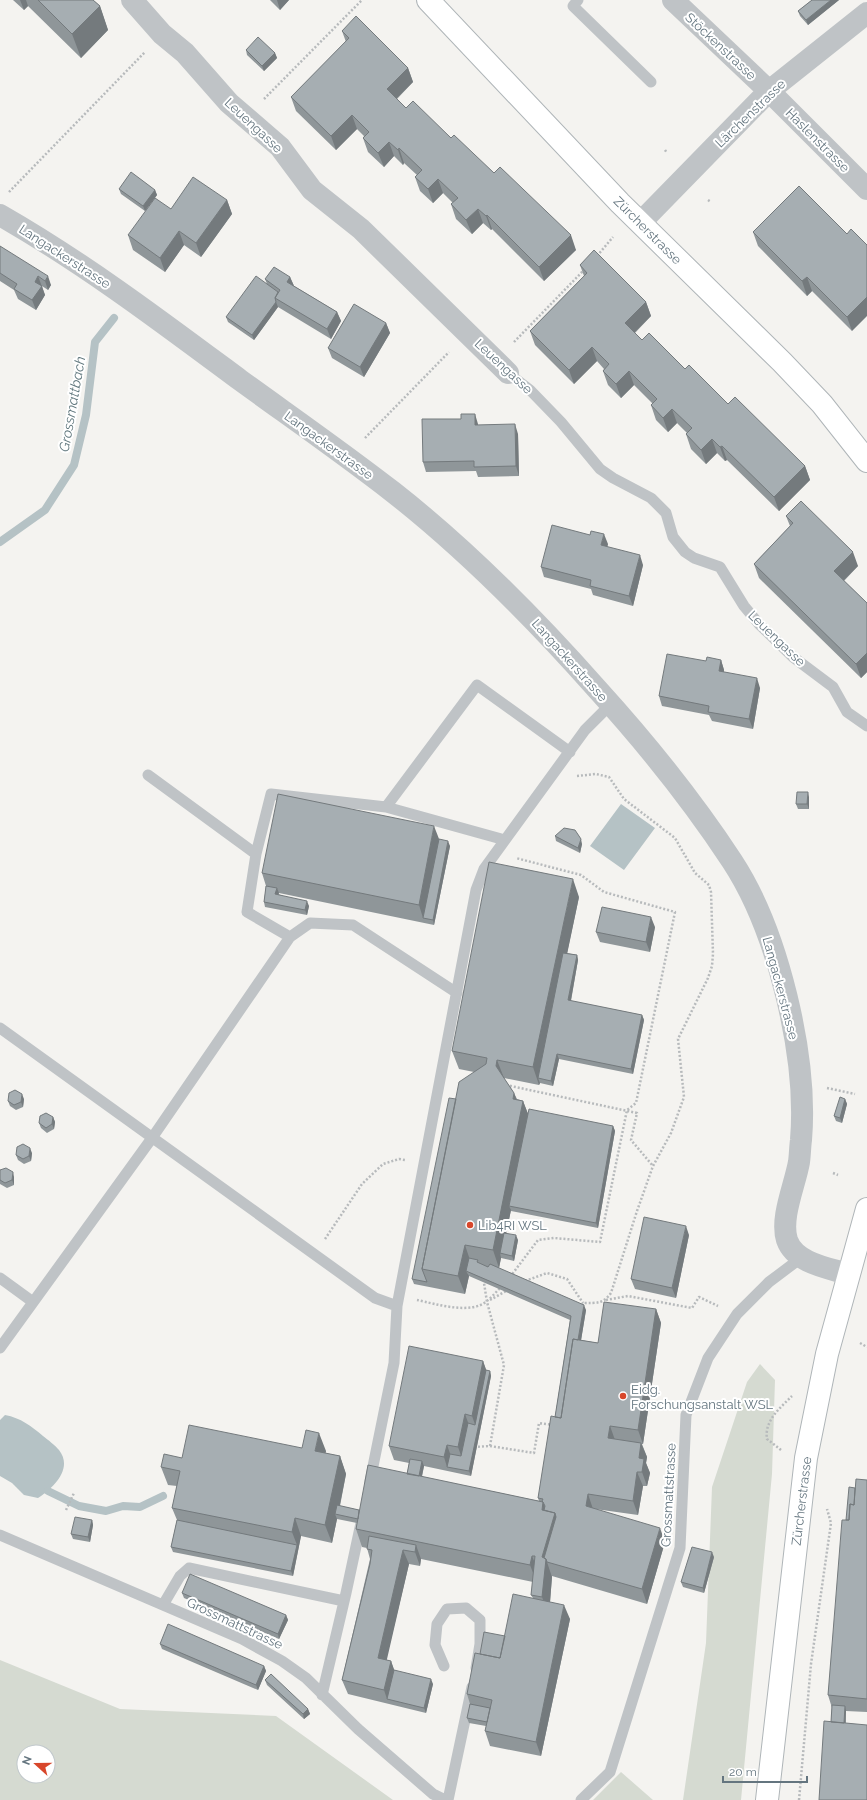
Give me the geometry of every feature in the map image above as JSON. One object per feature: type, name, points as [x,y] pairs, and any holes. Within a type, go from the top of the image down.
[{"type":"main road","name":"Zürcherstrasse","points":[[428,0],[640,222],[822,404],[867,461]]},
{"type":"main road","name":"Zürcherstrasse","points":[[767,1800],[806,1458],[827,1354],[867,1209]]},
{"type":"street","name":"Leuengasse","points":[[132,0],[162,34],[185,54],[229,103],[280,147],[312,190],[362,229],[502,367]]},
{"type":"street","name":"Stöckenstrasse","points":[[673,0],[769,91]]},
{"type":"street","name":"Lärchenstrasse","points":[[640,222],[769,91],[867,13]]},
{"type":"street","name":"Haslenstrasse","points":[[769,91],[867,190]]},
{"type":"street","name":"Langackerstrasse","points":[[3,205],[40,238],[100,278],[394,493],[471,559],[544,630],[660,761],[734,863],[757,909],[775,956],[792,1021],[798,1054],[800,1077],[802,1123],[799,1162],[785,1222],[788,1243],[802,1258],[848,1274]]},
{"type":"lane","points":[[578,0],[573,6],[652,82]]},
{"type":"lane","name":"Leuengasse","points":[[502,367],[530,390],[562,422],[600,469],[613,478],[651,498],[666,513],[673,537],[685,552],[694,558],[720,566],[744,606],[759,624],[793,657],[833,687],[847,712],[867,726]]},
{"type":"lane","points":[[386,807],[477,685],[570,752]]},
{"type":"lane","points":[[367,1493],[394,1363],[398,1301],[476,890],[484,869],[505,840],[558,770],[585,730],[611,704]]},
{"type":"lane","points":[[148,775],[256,854]]},
{"type":"lane","points":[[290,937],[247,912],[256,854],[271,794],[386,807],[505,840]]},
{"type":"lane","points":[[0,1348],[152,1138],[290,937],[310,923],[353,924],[457,993]]},
{"type":"lane","points":[[0,1028],[375,1298],[398,1301]]},
{"type":"lane","name":"Grossmattstrasse","points":[[581,1800],[610,1772],[680,1548],[686,1415],[708,1358],[737,1314],[769,1282],[802,1258]]},
{"type":"lane","points":[[0,1278],[33,1302]]},
{"type":"lane","points":[[322,1695],[364,1509]]},
{"type":"lane","name":"Grossmattstrasse","points":[[0,1535],[242,1639],[282,1661],[306,1678],[358,1729],[421,1784],[433,1794],[444,1800]]},
{"type":"lane","points":[[163,1605],[180,1576],[189,1568],[344,1601]]},
{"type":"lane","points":[[444,1666],[435,1645],[437,1624],[447,1609],[466,1608],[480,1620],[480,1644],[448,1800]]},
{"type":"path","points":[[246,117],[362,0]]},
{"type":"path","points":[[3,205],[128,69]]},
{"type":"path","points":[[596,257],[614,237]]},
{"type":"path","points":[[502,367],[587,267]]},
{"type":"path","points":[[346,458],[468,333]]},
{"type":"path","points":[[558,770],[566,782],[580,774],[596,774],[609,777],[624,799],[675,838],[695,873],[709,885],[711,892],[713,946],[712,966],[708,978],[678,1039],[684,1097],[671,1133],[653,1166],[611,1293],[606,1300],[600,1304],[583,1303]]},
{"type":"path","points":[[496,853],[582,875],[604,892],[675,912],[636,1103],[627,1110],[600,1242],[554,1238],[538,1240],[506,1281]]},
{"type":"path","points":[[502,1084],[637,1113],[631,1140],[653,1166]]},
{"type":"path","points":[[821,1087],[856,1094]]},
{"type":"path","points":[[315,1254],[362,1184],[383,1164],[399,1160],[425,1162]]},
{"type":"path","points":[[833,1173],[838,1175]]},
{"type":"path","points":[[520,1283],[547,1273],[567,1279],[583,1303]]},
{"type":"path","points":[[484,1283],[486,1302],[504,1365],[490,1446]]},
{"type":"path","points":[[486,1302],[502,1286]]},
{"type":"path","points":[[398,1301],[459,1308],[473,1307],[486,1302],[514,1287]]},
{"type":"path","points":[[606,1300],[628,1296],[692,1308],[699,1297],[737,1314]]},
{"type":"path","points":[[581,1309],[583,1303]]},
{"type":"path","points":[[860,1343],[867,1347]]},
{"type":"path","points":[[474,1447],[490,1446],[534,1453],[539,1423],[554,1426]]},
{"type":"path","points":[[66,1510],[74,1493]]},
{"type":"shaded area","points":[[621,804],[655,828],[624,870],[590,846]]},
{"type":"shaded area","points":[[760,1364],[775,1380],[772,1474],[741,1800],[683,1800],[706,1643],[712,1487],[747,1382]]},
{"type":"shaded area","points":[[5,1415],[21,1420],[30,1426],[56,1446],[63,1457],[63,1471],[59,1478],[55,1484],[38,1498],[24,1495],[12,1483],[0,1476],[0,1420]]},
{"type":"shaded area","points":[[0,1660],[120,1709],[276,1716],[393,1800],[0,1800]]},
{"type":"shaded area","points":[[621,1772],[653,1800],[593,1800]]},
{"type":"building","points":[[38,0],[93,0],[100,6],[72,34]]},
{"type":"building","points":[[812,0],[831,0],[806,20],[798,11]]},
{"type":"building","points":[[356,16],[408,68],[387,89],[406,108],[413,101],[451,138],[454,135],[494,173],[500,167],[571,235],[539,267],[487,215],[486,216],[478,209],[466,220],[451,204],[458,198],[438,179],[428,189],[415,177],[422,170],[399,148],[398,150],[389,142],[378,153],[363,138],[369,132],[352,115],[331,136],[291,97],[349,38],[342,31]]},
{"type":"building","points":[[258,37],[275,53],[262,66],[246,50]]},
{"type":"building","points":[[131,172],[155,190],[143,206],[119,189]]},
{"type":"building","points":[[193,177],[227,200],[196,243],[179,231],[160,258],[128,235],[155,198],[171,209]]},
{"type":"building","points":[[799,186],[847,234],[851,229],[867,245],[867,297],[847,317],[807,277],[802,281],[753,232]]},
{"type":"building","points":[[0,246],[48,276],[45,281],[38,276],[35,282],[42,286],[32,300],[14,289],[17,284],[0,273]]},
{"type":"building","points":[[594,250],[646,302],[625,323],[642,340],[649,333],[685,369],[689,365],[728,404],[735,397],[805,466],[774,497],[722,446],[720,447],[712,439],[701,450],[686,434],[692,428],[672,409],[663,418],[651,405],[657,399],[629,371],[616,384],[603,371],[609,364],[592,347],[569,370],[530,331],[587,273],[580,265]]},
{"type":"building","points":[[274,267],[290,277],[287,282],[337,312],[327,329],[275,298],[280,290],[265,279]]},
{"type":"building","points":[[256,276],[278,292],[275,298],[276,302],[252,335],[226,317]]},
{"type":"building","points":[[354,304],[386,323],[360,367],[328,348]]},
{"type":"building","points":[[461,414],[475,414],[475,425],[515,424],[516,466],[474,467],[474,461],[423,462],[422,419],[461,419]]},
{"type":"building","points":[[801,501],[853,552],[834,571],[867,603],[867,653],[856,664],[754,564],[793,523],[786,516]]},
{"type":"building","points":[[552,525],[590,535],[591,531],[604,534],[601,545],[640,555],[629,596],[590,586],[591,580],[541,567]]},
{"type":"building","points":[[667,654],[706,661],[707,657],[721,660],[719,671],[757,678],[749,719],[708,712],[709,706],[659,696]]},
{"type":"building","points":[[797,792],[808,792],[807,804],[796,804]]},
{"type":"building","points":[[278,794],[434,826],[419,905],[262,873]]},
{"type":"building","points":[[564,828],[575,830],[581,839],[578,848],[555,836]]},
{"type":"building","points":[[439,839],[448,841],[433,920],[423,918]]},
{"type":"building","points":[[489,862],[573,879],[533,1067],[497,1060],[496,1066],[514,1093],[513,1099],[523,1101],[493,1250],[465,1245],[458,1276],[422,1269],[459,1082],[486,1064],[487,1058],[452,1051]]},
{"type":"building","points":[[266,886],[277,888],[275,894],[307,901],[305,910],[264,902]]},
{"type":"building","points":[[602,907],[651,917],[646,942],[596,932]]},
{"type":"building","points":[[563,953],[577,955],[568,1000],[642,1015],[631,1069],[557,1054],[551,1081],[538,1078]]},
{"type":"building","points":[[15,1090],[22,1094],[21,1102],[14,1105],[8,1101],[9,1093]]},
{"type":"building","points":[[840,1097],[845,1099],[840,1118],[834,1116]]},
{"type":"building","points":[[449,1098],[456,1099],[422,1269],[427,1282],[412,1279]]},
{"type":"building","points":[[529,1109],[613,1126],[596,1223],[509,1206]]},
{"type":"building","points":[[46,1113],[53,1117],[52,1124],[46,1128],[39,1123],[40,1116]]},
{"type":"building","points":[[23,1144],[30,1148],[29,1156],[23,1159],[16,1155],[17,1147]]},
{"type":"building","points":[[6,1168],[13,1172],[12,1180],[5,1183],[0,1180],[0,1170]]},
{"type":"building","points":[[644,1217],[686,1226],[672,1288],[631,1279]]},
{"type":"building","points":[[504,1233],[516,1235],[512,1256],[500,1253]]},
{"type":"building","points":[[469,1258],[478,1260],[477,1262],[488,1267],[490,1264],[584,1305],[578,1340],[573,1339],[561,1418],[555,1417],[571,1316],[466,1271]]},
{"type":"building","points":[[604,1302],[656,1309],[638,1430],[610,1426],[608,1438],[641,1443],[639,1458],[644,1459],[642,1472],[637,1472],[633,1501],[588,1494],[586,1506],[660,1528],[642,1589],[547,1562],[544,1558],[556,1517],[555,1513],[544,1510],[545,1506],[542,1501],[543,1499],[538,1498],[551,1416],[561,1418],[573,1339],[598,1343]]},
{"type":"building","points":[[409,1346],[483,1361],[472,1416],[465,1414],[458,1447],[447,1445],[444,1457],[389,1446]]},
{"type":"building","points":[[486,1370],[490,1371],[469,1471],[447,1467],[450,1454],[461,1456],[468,1423],[475,1425]]},
{"type":"building","points":[[189,1425],[302,1448],[306,1430],[319,1433],[315,1451],[340,1456],[325,1525],[295,1518],[292,1532],[172,1508],[180,1471],[161,1467],[164,1454],[182,1458]]},
{"type":"building","points":[[410,1459],[422,1461],[419,1476],[407,1474]]},
{"type":"building","points":[[368,1465],[543,1502],[542,1510],[555,1513],[542,1557],[546,1559],[542,1597],[531,1595],[535,1556],[532,1556],[530,1565],[356,1529]]},
{"type":"building","points":[[856,1479],[867,1480],[867,1699],[828,1695],[842,1520],[849,1520],[850,1504],[854,1505]]},
{"type":"building","points":[[849,1487],[855,1488],[854,1505],[850,1504],[849,1520],[846,1520]]},
{"type":"building","points":[[337,1505],[359,1510],[358,1519],[335,1514]]},
{"type":"building","points":[[75,1517],[92,1520],[88,1537],[71,1534]]},
{"type":"building","points":[[177,1520],[297,1545],[291,1571],[171,1547]]},
{"type":"building","points":[[369,1536],[416,1545],[415,1552],[403,1550],[378,1658],[391,1661],[384,1690],[342,1680],[370,1564],[372,1550],[367,1549]]},
{"type":"building","points":[[692,1547],[712,1552],[703,1588],[681,1582]]},
{"type":"building","points":[[190,1574],[286,1615],[278,1634],[182,1593]]},
{"type":"building","points":[[513,1594],[564,1605],[536,1742],[485,1731],[492,1700],[467,1694],[475,1653],[500,1658]]},
{"type":"building","points":[[168,1624],[264,1666],[256,1685],[160,1644]]},
{"type":"building","points":[[484,1632],[505,1636],[500,1658],[480,1654]]},
{"type":"building","points":[[394,1670],[431,1679],[424,1708],[387,1699]]},
{"type":"building","points":[[271,1674],[308,1709],[303,1714],[265,1680]]},
{"type":"building","points":[[470,1704],[490,1708],[487,1722],[467,1718]]},
{"type":"building","points":[[832,1705],[845,1706],[844,1723],[831,1722]]},
{"type":"building","points":[[824,1721],[867,1725],[867,1800],[819,1800]]},
{"type":"waterway","name":"Grossmattbach","points":[[0,542],[45,510],[74,465],[86,415],[95,342],[114,318]]},
{"type":"waterway","points":[[48,1491],[79,1506],[106,1511],[123,1506],[140,1507],[163,1496]]},
{"type":"place","name":"Lib4RI WSL","points":[[470,1225]]},
{"type":"place","name":"Eidg. Forschungsanstalt WSL","points":[[623,1396]]}]
